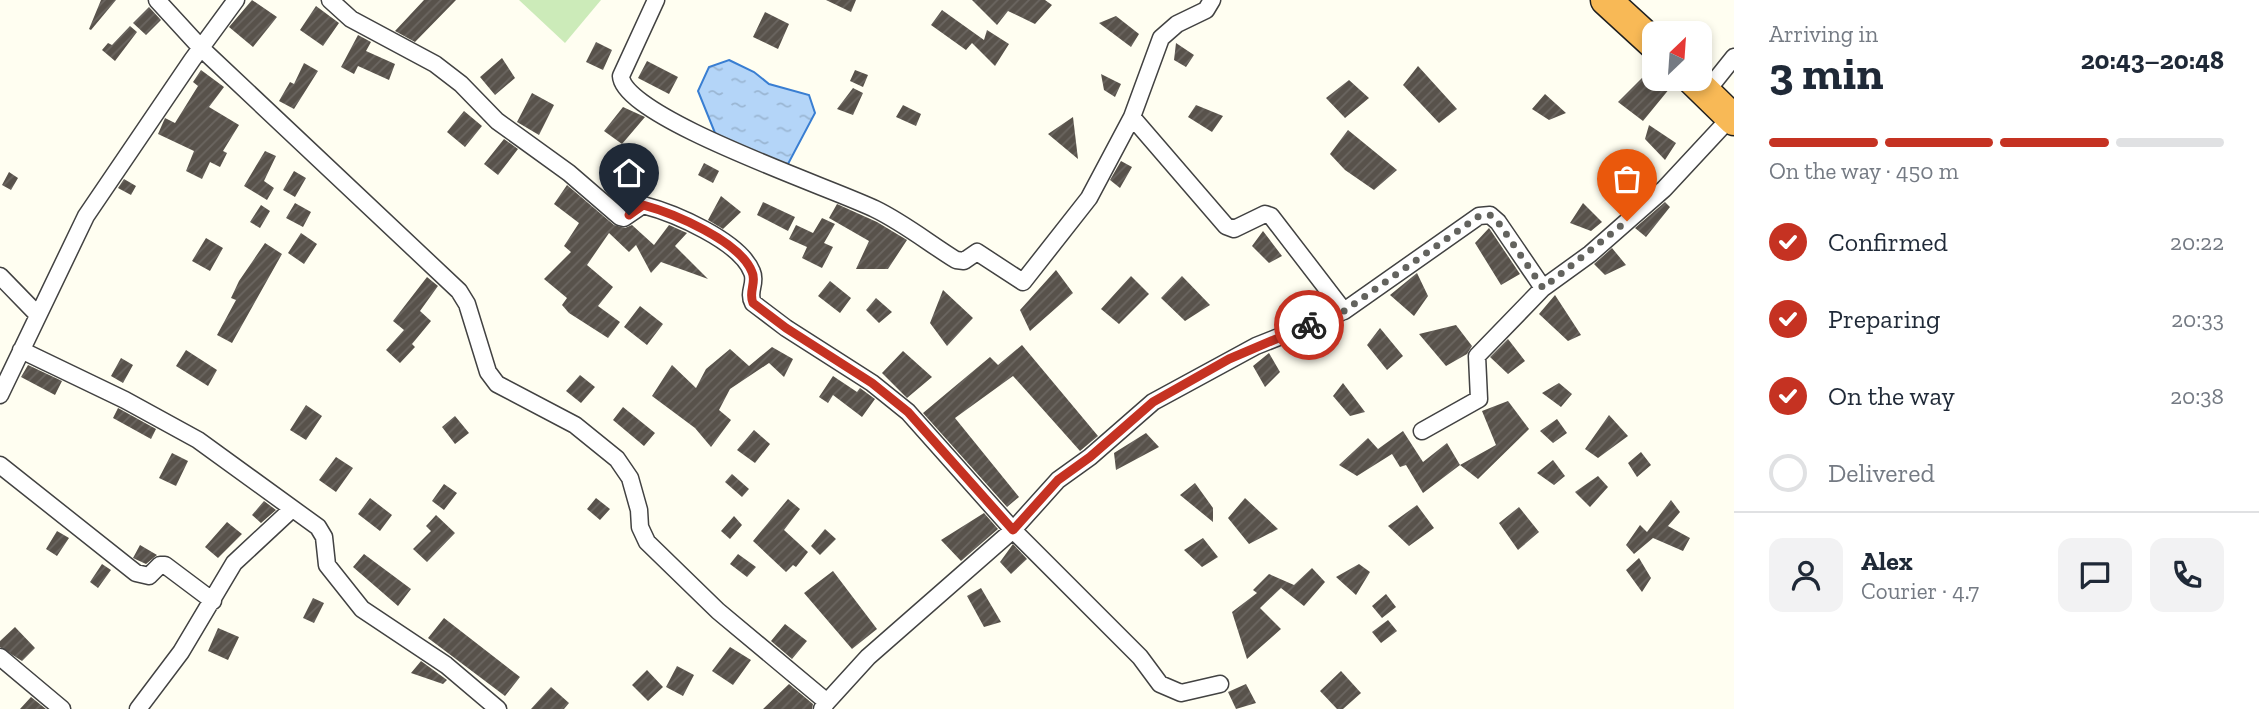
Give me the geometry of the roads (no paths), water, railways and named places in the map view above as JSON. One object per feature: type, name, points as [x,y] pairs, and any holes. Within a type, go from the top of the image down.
[{"type":"highway","points":[[1606,0],[1642,33]]},
{"type":"highway","points":[[1705,91],[1732,119]]},
{"type":"street","points":[[157,0],[201,48],[459,291],[467,304],[488,372],[497,384],[575,425],[617,459],[630,478],[639,510],[639,527],[647,542],[825,705],[868,657],[1013,530],[1058,480],[1090,457],[1153,402],[1256,346],[1344,311],[1479,216],[1490,215],[1498,222],[1543,288]]},
{"type":"street","points":[[0,395],[86,216],[236,0]]},
{"type":"street","points":[[330,0],[351,19],[435,64],[461,84],[497,121],[569,173],[620,217],[624,218],[643,205],[713,233],[750,267],[754,275],[750,297],[753,303],[786,328],[872,383],[908,412],[1013,530],[1140,657],[1160,684],[1181,693],[1220,684]]},
{"type":"street","points":[[656,0],[621,76],[624,89],[633,96],[671,121],[746,157],[877,210],[956,260],[964,261],[977,251],[1023,282],[1089,198],[1132,117],[1161,38],[1177,24],[1206,10],[1212,0]]},
{"type":"street","points":[[1712,75],[1734,57]]},
{"type":"street","points":[[1132,117],[1226,226],[1234,229],[1265,214],[1271,216],[1344,311]]},
{"type":"street","points":[[1422,431],[1476,404],[1481,392],[1477,356],[1543,288],[1590,254],[1664,189],[1732,119]]},
{"type":"street","points":[[0,276],[38,315]]},
{"type":"street","points":[[22,350],[125,400],[198,440],[322,531],[327,565],[362,609],[446,665],[498,709]]},
{"type":"street","points":[[0,465],[136,573],[149,576],[160,565],[165,565],[213,601]]},
{"type":"street","points":[[138,709],[181,652],[234,563],[290,510]]},
{"type":"street","points":[[0,657],[62,709]]},
{"type":"water","points":[[729,60],[754,72],[769,84],[809,95],[815,113],[788,164],[761,160],[715,133],[698,91],[709,67]]}]
